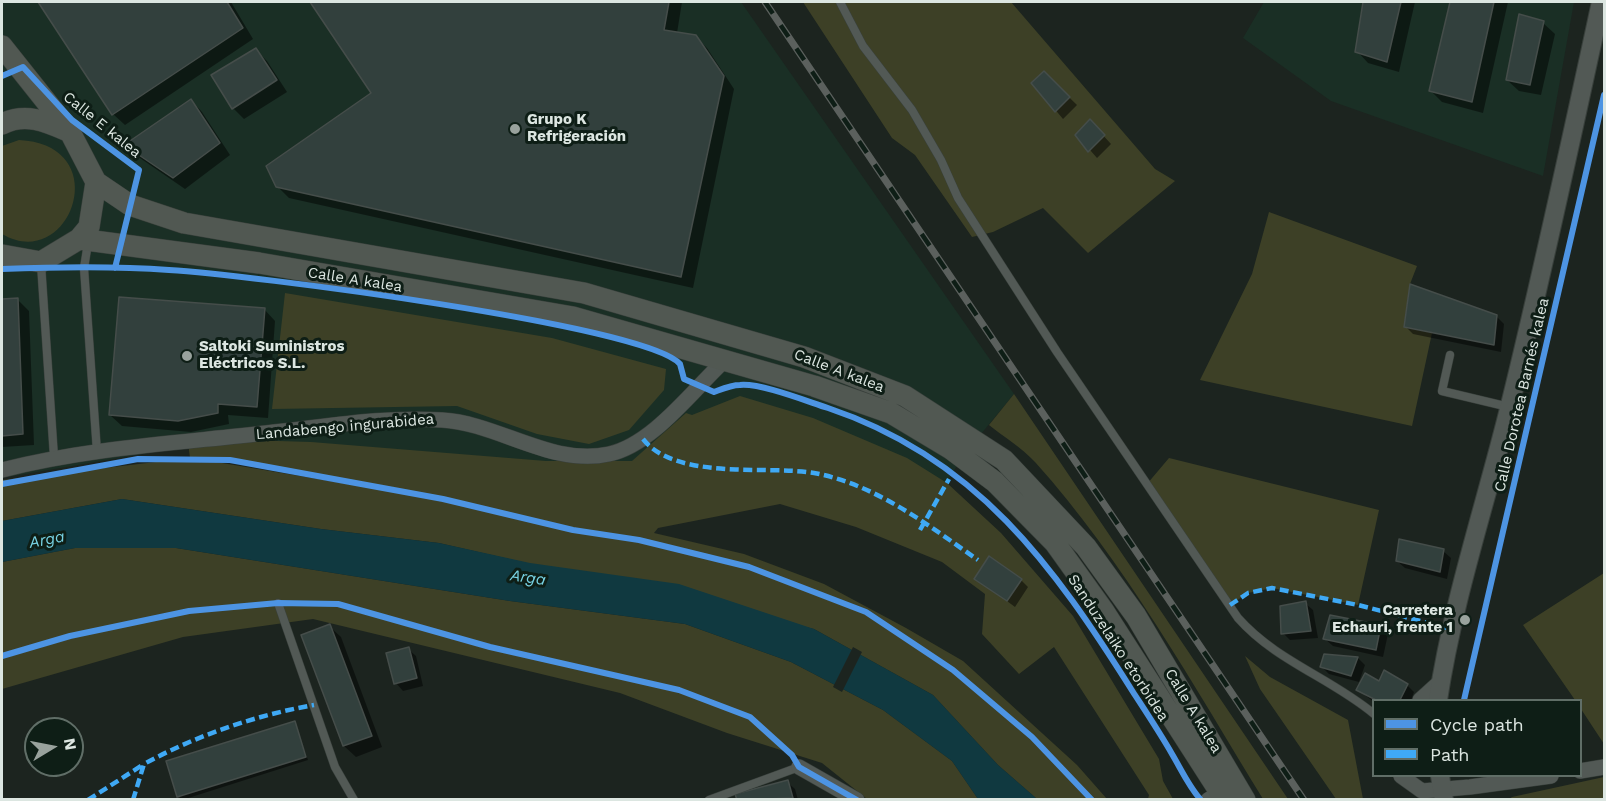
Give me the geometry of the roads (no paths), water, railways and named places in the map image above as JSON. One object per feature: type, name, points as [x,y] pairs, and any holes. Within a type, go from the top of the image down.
[{"type":"main road","name":"Calle E kalea","points":[[2,46],[70,132],[96,182]]},
{"type":"main road","points":[[2,124],[11,120],[37,118],[70,132]]},
{"type":"main road","points":[[4,258],[41,262],[84,240],[96,182]]},
{"type":"main road","name":"Calle A kalea","points":[[96,182],[130,205],[184,223],[584,293],[804,357],[905,396],[1004,460],[1086,547],[1136,616],[1227,795]]},
{"type":"main road","name":"Calle A kalea","points":[[84,240],[259,263],[573,316],[724,362],[814,386],[891,413],[951,449],[995,482],[1056,543],[1227,795]]},
{"type":"street","name":"Calle Dorotea Barnés kalea","points":[[1438,699],[1451,629],[1509,407],[1556,210],[1601,2]]},
{"type":"street","name":"Landabengo ingurabidea","points":[[2,470],[54,457],[309,429],[439,419],[464,421],[558,452],[602,456],[644,439],[724,362]]},
{"type":"street","points":[[1421,699],[1441,681]]},
{"type":"street","points":[[799,767],[857,800]]},
{"type":"street","points":[[1582,771],[1605,767]]},
{"type":"street","points":[[1402,777],[1422,791],[1543,777]]},
{"type":"lane","points":[[840,2],[863,46],[912,110],[941,160],[958,198],[1057,352],[1238,618],[1255,638],[1356,699],[1372,712]]},
{"type":"lane","points":[[84,240],[97,452]]},
{"type":"lane","points":[[41,262],[54,457]]},
{"type":"lane","points":[[1450,355],[1442,391],[1509,407]]},
{"type":"lane","points":[[278,603],[335,767],[354,800]]},
{"type":"lane","points":[[709,800],[799,767]]},
{"type":"water","name":"Arga","points":[[122,499],[321,529],[439,543],[530,563],[679,584],[814,629],[933,695],[998,765],[1037,799],[978,799],[952,761],[883,710],[791,662],[685,624],[510,601],[176,548],[75,548],[2,562],[2,521]]},
{"type":"railway","points":[[765,2],[1304,800]]},
{"type":"place","name":"Grupo K Refrigeración","points":[[515,129]]},
{"type":"place","name":"Saltoki Suministros Eléctricos S.L.","points":[[187,356]]},
{"type":"place","name":"Carretera Echauri, frente 1","points":[[1465,620]]}]
